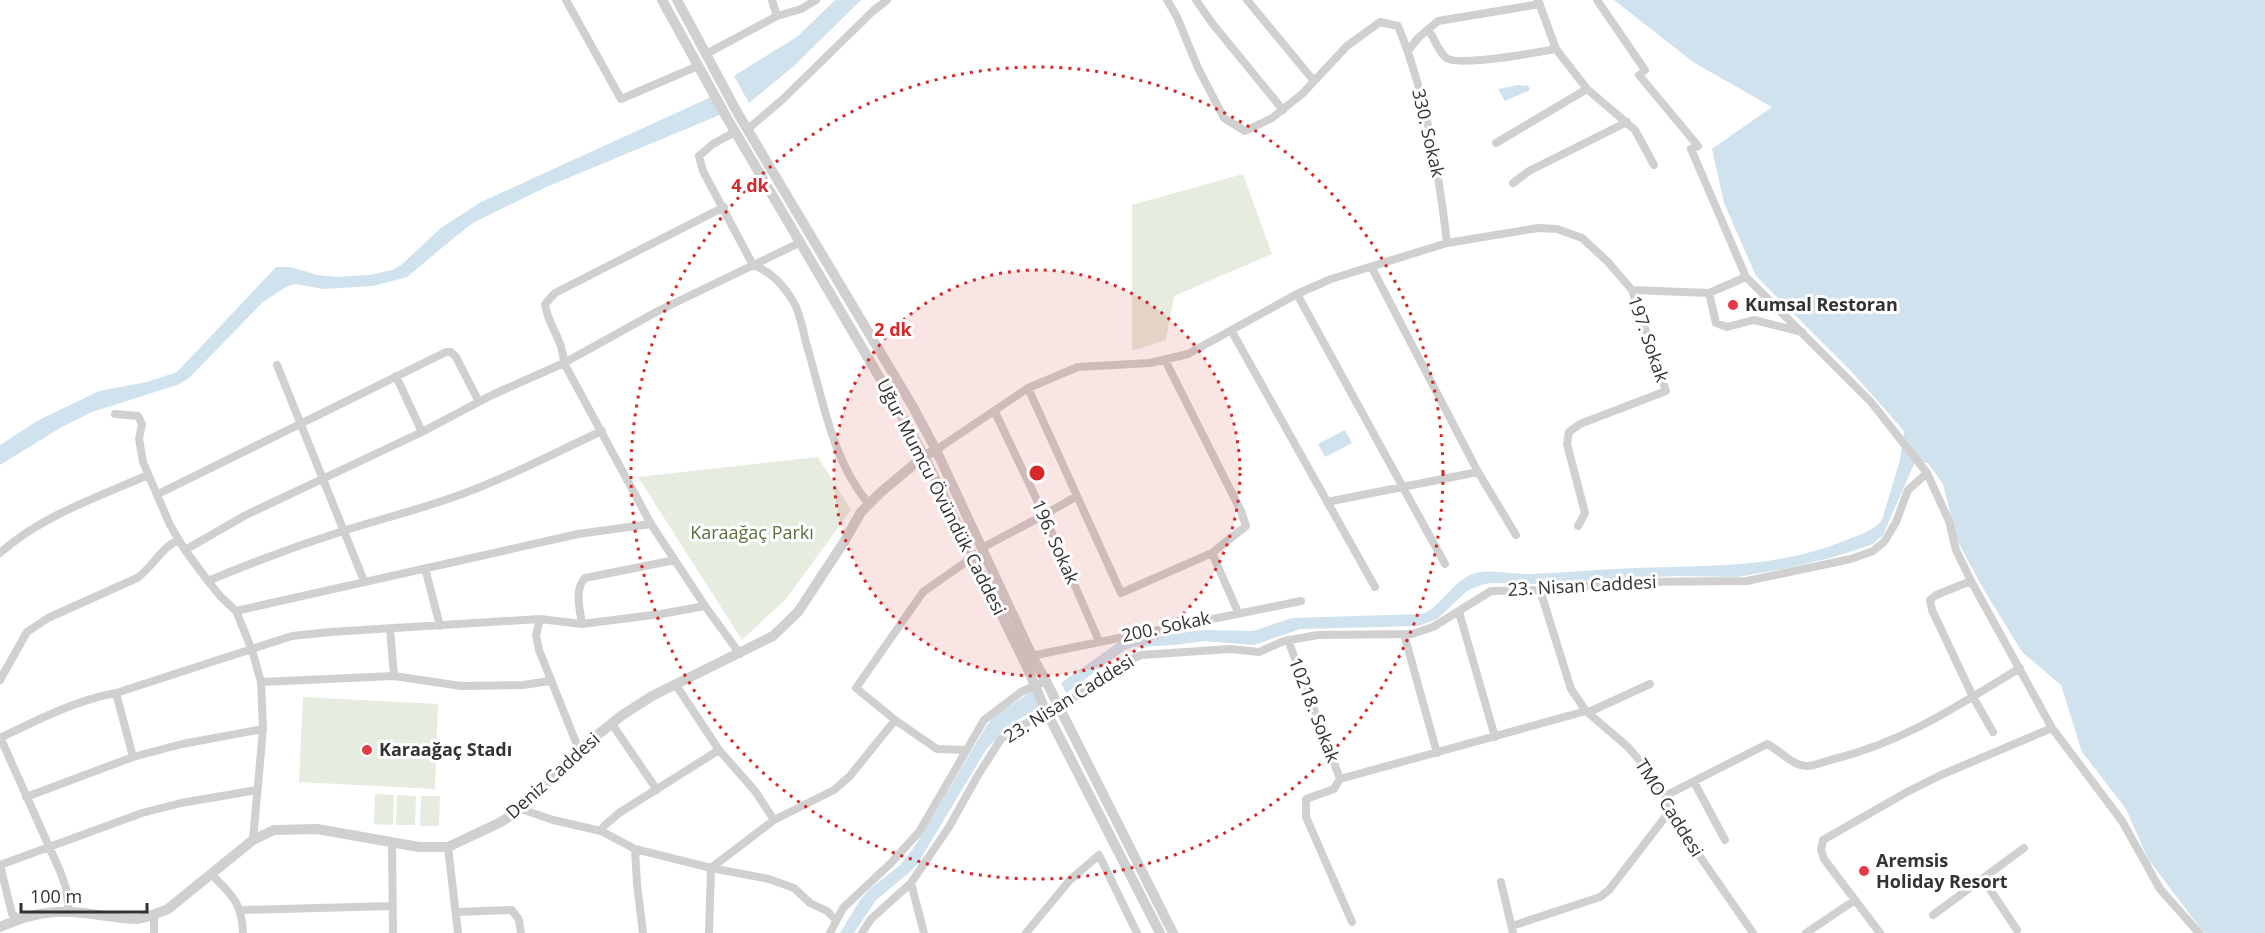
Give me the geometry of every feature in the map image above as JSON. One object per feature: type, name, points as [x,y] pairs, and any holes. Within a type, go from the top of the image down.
[{"type":"street","points":[[566,0],[621,99],[698,66]]},
{"type":"street","name":"Uğur Mumcu Övündük Caddesi","points":[[662,0],[735,132],[924,456],[1027,667],[1045,709]]},
{"type":"street","name":"Uğur Mumcu Övündük Caddesi","points":[[677,0],[737,112],[901,387],[936,450],[1031,656],[1057,704]]},
{"type":"street","points":[[772,0],[777,16]]},
{"type":"street","points":[[706,54],[777,16],[801,9],[816,0]]},
{"type":"street","points":[[748,129],[782,100],[886,0]]},
{"type":"street","points":[[1167,0],[1224,118],[1245,131],[1272,118],[1314,81],[1247,0]]},
{"type":"street","points":[[1196,0],[1283,110]]},
{"type":"street","points":[[1597,0],[1645,70],[1639,75],[1698,146],[1691,149],[1746,277],[1872,402],[1927,473],[1948,521],[1956,550],[2052,728],[2122,821],[2160,889],[2199,933]]},
{"type":"street","points":[[1408,51],[1418,38],[1438,21],[1539,2],[1556,49],[1587,89],[1635,130],[1654,165]]},
{"type":"street","name":"330. Sokak","points":[[1314,81],[1347,46],[1380,22],[1398,26],[1408,51],[1435,158],[1447,243]]},
{"type":"street","points":[[1428,29],[1446,57],[1452,61],[1481,60],[1556,49]]},
{"type":"street","points":[[1496,143],[1587,89]]},
{"type":"street","points":[[1513,183],[1529,171],[1627,122]]},
{"type":"street","points":[[735,132],[713,144],[699,156],[703,171],[753,265],[767,270],[794,303],[840,455],[856,489],[869,504]]},
{"type":"street","points":[[724,207],[552,295],[545,304],[546,312],[564,350],[564,363],[651,524],[740,654]]},
{"type":"street","name":"197. Sokak","points":[[1447,243],[1538,228],[1557,229],[1582,238],[1608,261],[1632,290],[1666,391],[1580,424],[1569,432],[1567,444],[1585,513],[1578,526]]},
{"type":"street","points":[[185,550],[246,514],[564,363],[658,311],[799,243]]},
{"type":"street","points":[[936,450],[1028,388],[1078,366],[1150,363],[1188,354],[1297,294],[1331,279],[1447,243]]},
{"type":"street","points":[[1372,268],[1478,472],[1516,535]]},
{"type":"street","points":[[1632,290],[1709,293],[1746,277]]},
{"type":"street","points":[[1709,293],[1716,323],[1727,327],[1754,320],[1802,332]]},
{"type":"street","points":[[1297,294],[1444,564]]},
{"type":"street","points":[[1231,330],[1375,587]]},
{"type":"street","points":[[158,494],[446,352],[451,352],[456,357],[479,402]]},
{"type":"street","points":[[1028,388],[1121,593],[1212,553],[1246,526],[1241,511],[1165,360]]},
{"type":"street","points":[[277,365],[364,581]]},
{"type":"street","points":[[396,376],[422,432]]},
{"type":"street","name":"196. Sokak","points":[[994,412],[1044,515],[1099,641]]},
{"type":"street","points":[[115,414],[138,416],[142,424],[139,439],[148,475],[171,525],[185,550],[208,581],[236,611],[252,650],[261,682],[262,729],[253,840]]},
{"type":"street","points":[[208,581],[258,560],[450,499],[492,483],[602,431]]},
{"type":"street","name":"Deniz Caddesi","points":[[0,927],[18,918],[69,912],[138,919],[154,915],[168,909],[253,840],[274,830],[317,829],[419,847],[448,847],[501,822],[521,809],[579,750],[652,696],[773,636],[798,612],[861,512],[924,456],[936,450]]},
{"type":"street","points":[[1327,502],[1478,472]]},
{"type":"street","name":"23. Nisan Caddesi","points":[[862,933],[871,918],[911,883],[949,827],[1001,739],[1045,709],[1072,699],[1113,668],[1141,655],[1230,649],[1259,652],[1288,640],[1318,635],[1412,634],[1433,627],[1491,591],[1540,590],[1632,582],[1747,581],[1851,560],[1874,550],[1884,542],[1896,522],[1908,490],[1927,473]]},
{"type":"street","points":[[0,553],[35,527],[148,475]]},
{"type":"street","points":[[982,548],[1077,495]]},
{"type":"street","points":[[236,611],[364,581],[480,558],[578,534],[651,524]]},
{"type":"street","points":[[0,680],[27,632],[48,618],[137,579],[149,570],[169,544],[179,540]]},
{"type":"street","points":[[1212,553],[1238,612]]},
{"type":"street","points":[[965,750],[937,749],[895,720],[856,688],[923,592],[973,557]]},
{"type":"street","points":[[582,624],[579,594],[585,578],[675,560]]},
{"type":"street","points":[[425,568],[440,626]]},
{"type":"street","points":[[1971,580],[1936,595],[1930,600],[1932,610],[1973,697],[1993,732]]},
{"type":"street","name":"TMO Caddesi","points":[[1540,590],[1571,689],[1588,712],[1628,747],[1641,762],[1665,796],[1669,813],[1754,933]]},
{"type":"street","name":"200. Sokak","points":[[1031,656],[1301,600]]},
{"type":"street","points":[[69,912],[66,888],[0,738],[99,696],[116,693],[292,636],[540,619],[582,624],[705,606]]},
{"type":"street","points":[[1459,612],[1495,737]]},
{"type":"street","points":[[540,619],[536,635],[539,650],[579,750]]},
{"type":"street","points":[[390,629],[394,676]]},
{"type":"street","points":[[1404,634],[1437,753]]},
{"type":"street","name":"10218. Sokak","points":[[1288,640],[1340,779]]},
{"type":"street","points":[[1665,796],[1767,744],[1778,749],[1796,763],[1807,766],[1851,755],[1906,735],[2020,668]]},
{"type":"street","points":[[261,682],[394,676],[461,686],[524,685],[550,681]]},
{"type":"street","points":[[830,933],[843,909],[891,863],[919,832],[984,720],[1001,706],[1047,684]]},
{"type":"street","points":[[1353,922],[1306,817],[1306,799],[1334,789],[1340,779],[1588,712],[1650,684]]},
{"type":"street","points":[[676,685],[718,750],[755,791],[774,820]]},
{"type":"street","points":[[116,693],[133,757]]},
{"type":"street","points":[[1057,704],[1173,933]]},
{"type":"street","points":[[1045,709],[1160,933]]},
{"type":"street","points":[[711,868],[774,820],[834,790],[850,776],[895,720]]},
{"type":"street","points":[[612,724],[657,790]]},
{"type":"street","points":[[1880,933],[1824,859],[1821,850],[1823,840],[1916,788],[2052,728]]},
{"type":"street","points":[[27,797],[133,757],[182,744],[262,729]]},
{"type":"street","points":[[601,831],[619,813],[718,750]]},
{"type":"street","points":[[1694,782],[1725,840]]},
{"type":"street","points":[[18,918],[12,914],[0,865],[142,813],[181,803],[257,790]]},
{"type":"street","points":[[521,809],[553,820],[601,831],[635,849],[711,868],[769,879],[794,888],[810,903],[827,911],[836,920]]},
{"type":"street","points":[[1501,882],[1513,929],[1600,897],[1609,890],[1669,813]]},
{"type":"street","points":[[392,843],[393,933]]},
{"type":"street","points":[[448,847],[458,933]]},
{"type":"street","points":[[1933,915],[2024,848]]},
{"type":"street","points":[[635,849],[643,933]]},
{"type":"street","points":[[1026,933],[1070,880],[1099,855],[1137,933]]},
{"type":"street","points":[[709,933],[711,868]]},
{"type":"street","points":[[212,875],[232,896],[241,910],[243,933]]},
{"type":"street","points":[[1983,879],[2017,930]]},
{"type":"street","points":[[911,883],[924,933]]},
{"type":"street","points":[[1806,933],[1855,900]]},
{"type":"street","points":[[241,910],[392,906]]},
{"type":"street","points":[[457,912],[512,910],[519,920],[521,933]]},
{"type":"street","points":[[154,915],[154,933]]},
{"type":"green space","points":[[1243,174],[1272,254],[1174,296],[1166,340],[1132,351],[1132,205]]},
{"type":"green space","name":"Karaağaç Parkı","points":[[818,457],[851,510],[786,599],[742,640],[638,477]]},
{"type":"green space","points":[[303,697],[438,704],[435,789],[299,782]]},
{"type":"green space","points":[[375,794],[394,795],[393,825],[374,824]]},
{"type":"green space","points":[[397,795],[416,796],[415,825],[396,825]]},
{"type":"green space","points":[[421,796],[440,796],[439,826],[420,826]]},
{"type":"water","points":[[835,0],[861,0],[794,66],[749,103],[734,76],[798,36]]},
{"type":"water","points":[[1614,0],[2265,0],[2265,933],[2204,933],[2148,859],[2126,809],[2082,752],[2061,685],[2022,652],[1980,583],[1957,540],[1943,484],[1928,463],[1915,462],[1883,535],[1873,544],[1834,557],[1738,577],[1674,576],[1538,584],[1491,583],[1467,591],[1437,619],[1418,626],[1300,629],[1254,645],[1204,641],[1133,647],[1125,650],[1066,693],[1061,683],[1120,641],[1203,630],[1253,631],[1292,618],[1422,614],[1436,605],[1461,580],[1483,572],[1523,574],[1744,564],[1771,560],[1824,548],[1868,531],[1882,520],[1900,460],[1904,431],[1852,372],[1756,276],[1724,203],[1712,149],[1772,107],[1693,62]]},
{"type":"water","points":[[1528,85],[1530,90],[1505,101],[1498,89]]},
{"type":"water","points":[[711,97],[722,114],[544,188],[473,223],[407,277],[373,286],[324,289],[295,284],[286,287],[263,302],[188,379],[177,385],[92,412],[60,428],[0,465],[0,445],[37,421],[99,391],[147,382],[177,372],[276,267],[291,267],[317,275],[337,277],[369,275],[392,270],[401,265],[441,228],[481,202]]},
{"type":"water","points":[[1345,430],[1352,443],[1325,457],[1318,444]]},
{"type":"water","points":[[1032,691],[1039,708],[1016,721],[987,748],[918,863],[876,900],[854,933],[840,933],[860,900],[900,865],[915,846],[987,725],[996,715]]},
{"type":"place","name":"Kumsal Restoran","points":[[1733,305]]},
{"type":"place","name":"Karaağaç Stadı","points":[[367,750]]},
{"type":"place","name":"Aremsis Holiday Resort","points":[[1864,871]]}]
